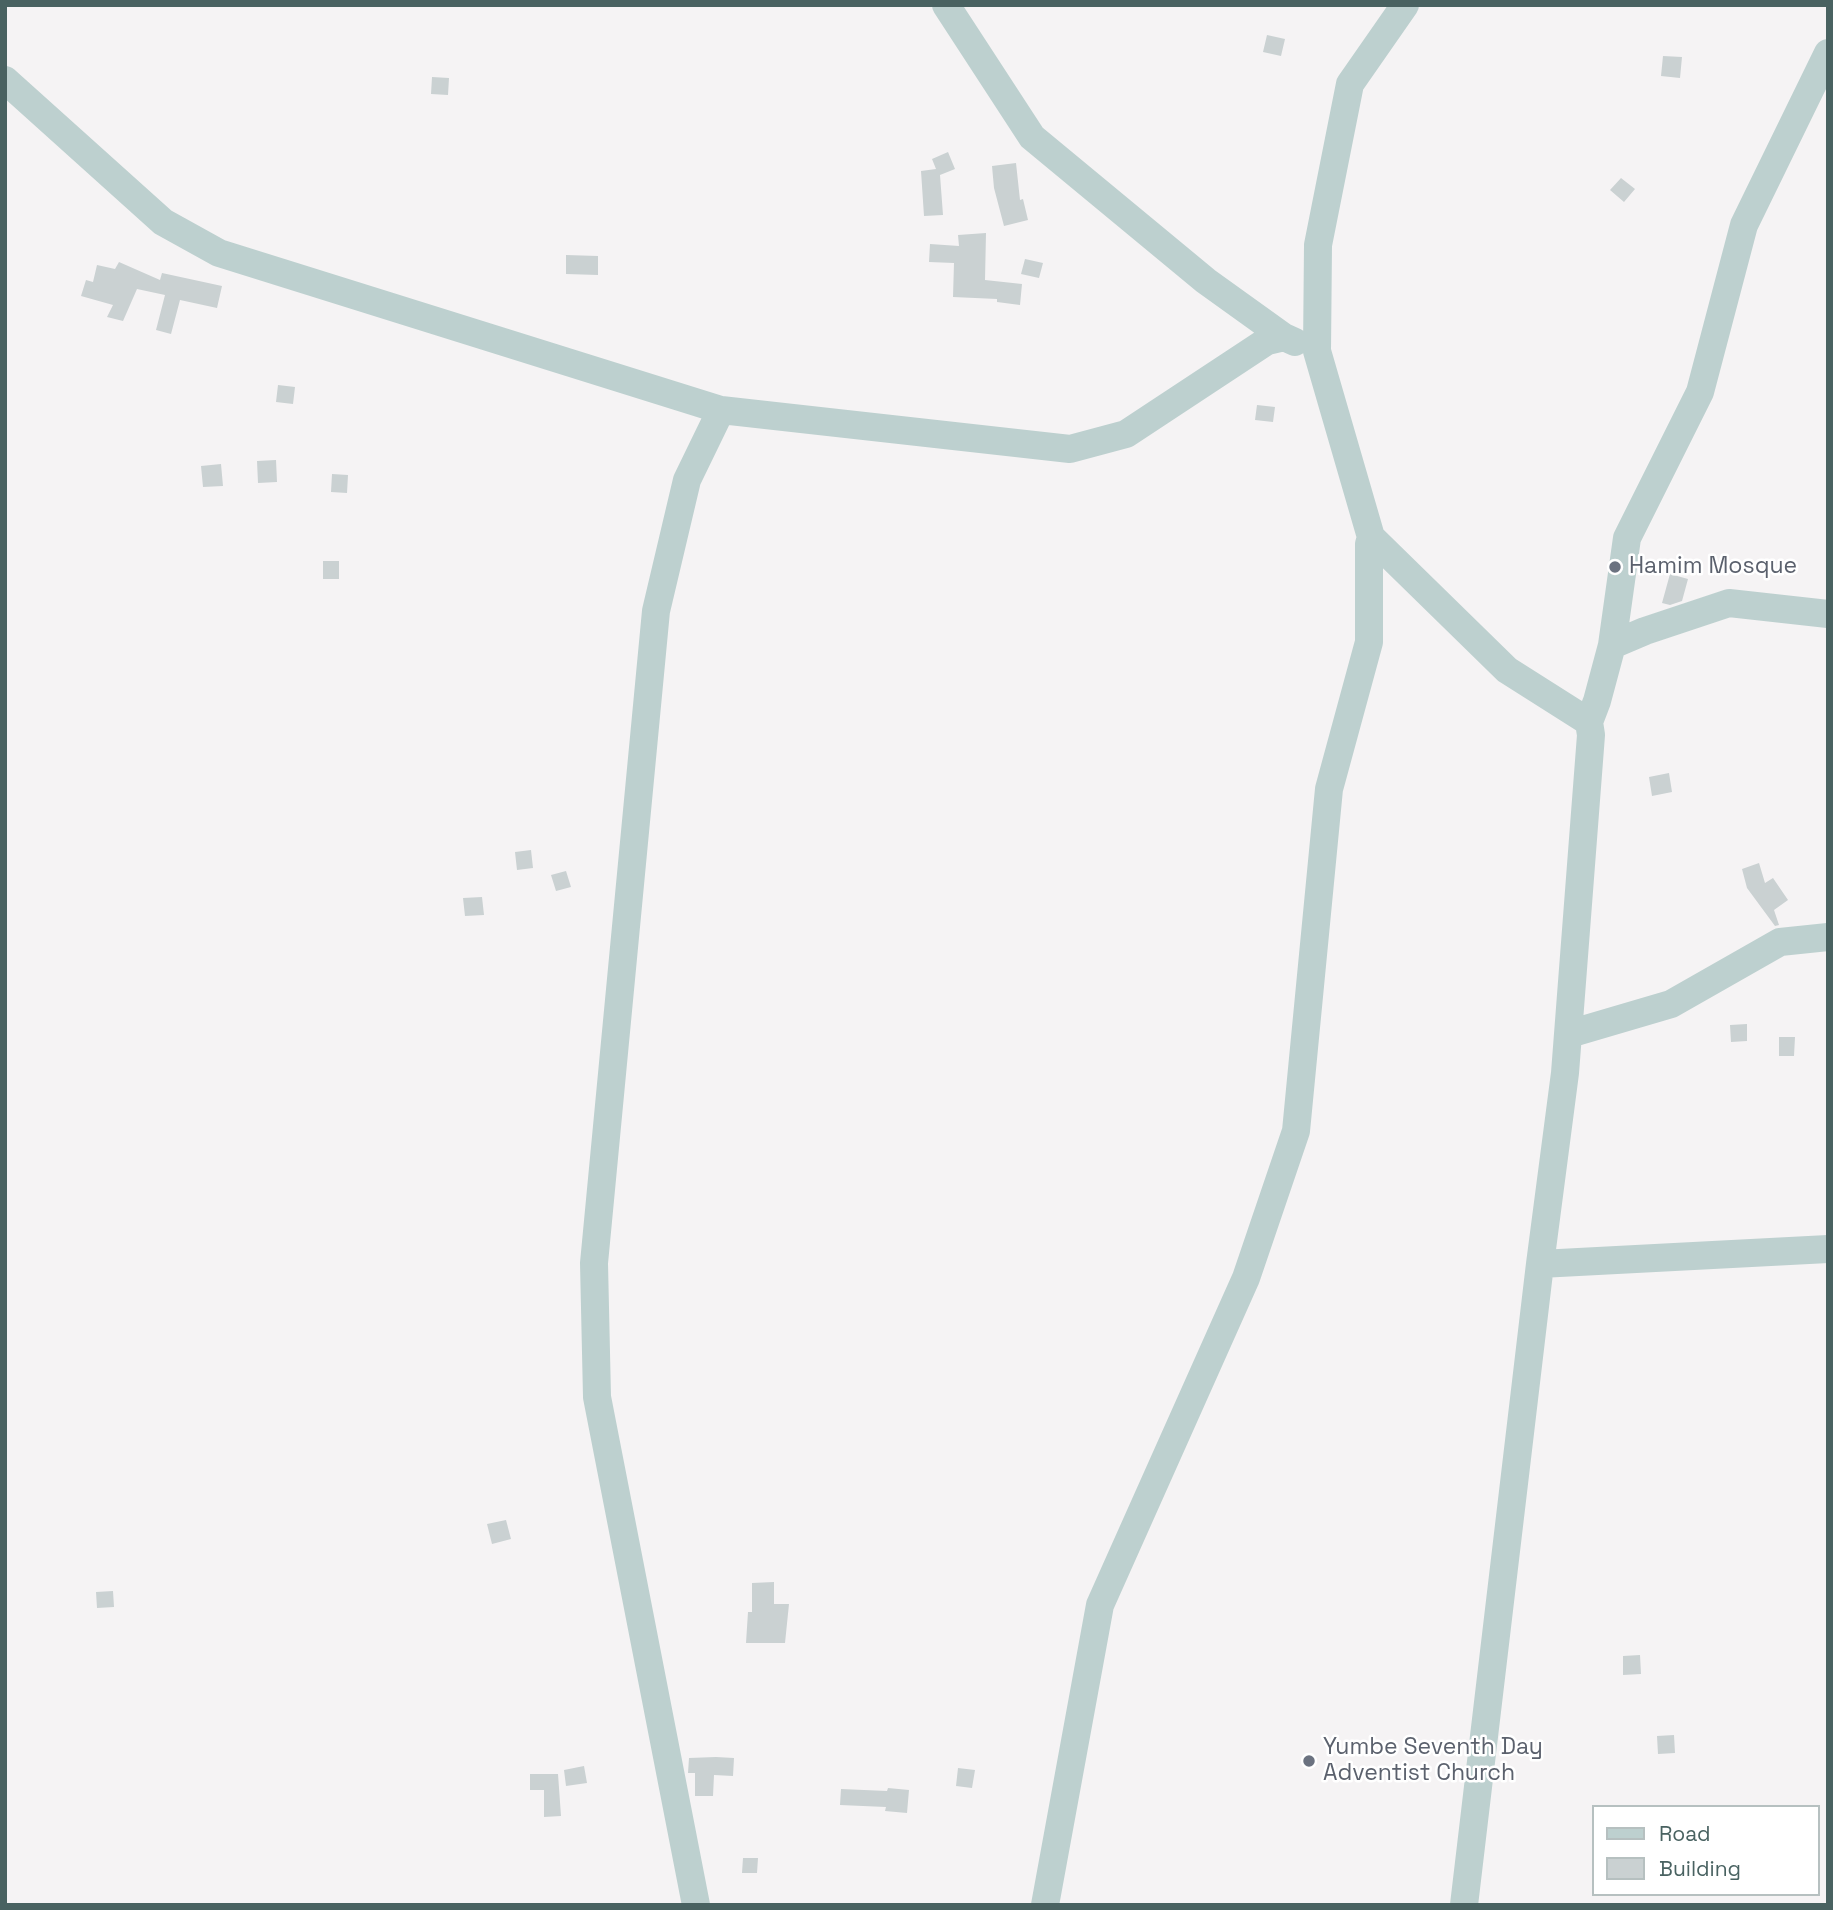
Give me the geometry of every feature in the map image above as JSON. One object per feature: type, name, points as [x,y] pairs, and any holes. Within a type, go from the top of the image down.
[{"type":"street","points":[[946,5],[1032,137],[1206,281],[1284,337],[1317,351]]},
{"type":"street","points":[[1405,5],[1350,84],[1318,245],[1317,351],[1371,537],[1507,670],[1589,722]]},
{"type":"street","points":[[1464,1905],[1569,1034],[1591,735],[1589,722],[1612,645],[1627,538],[1700,392],[1744,225],[1828,53]]},
{"type":"street","points":[[5,80],[163,222],[219,253],[721,410],[1070,449],[1126,434],[1268,341],[1284,337]]},
{"type":"street","points":[[696,1905],[597,1397],[594,1263],[656,611],[687,480],[721,410]]},
{"type":"street","points":[[1045,1905],[1100,1605],[1246,1278],[1296,1131],[1329,789],[1369,642],[1371,537]]},
{"type":"street","points":[[1612,645],[1729,603],[1828,614]]},
{"type":"street","points":[[1569,1034],[1671,1003],[1780,942],[1828,937]]},
{"type":"street","points":[[1540,1264],[1828,1249]]},
{"type":"building","points":[[1267,35],[1285,39],[1281,56],[1263,52]]},
{"type":"building","points":[[1663,56],[1682,57],[1680,78],[1661,76]]},
{"type":"building","points":[[432,77],[449,78],[448,95],[431,94]]},
{"type":"building","points":[[948,152],[955,169],[940,175],[943,215],[924,216],[921,171],[936,169],[932,159]]},
{"type":"building","points":[[1016,163],[1020,200],[1023,199],[1028,220],[1004,226],[994,188],[992,166]]},
{"type":"building","points":[[1621,178],[1635,189],[1624,202],[1610,190]]},
{"type":"building","points":[[986,233],[985,280],[1022,284],[1020,305],[997,302],[997,299],[953,297],[954,263],[929,262],[930,244],[959,246],[958,235]]},
{"type":"building","points":[[566,255],[598,256],[598,275],[566,274]]},
{"type":"building","points":[[1025,259],[1043,263],[1039,278],[1021,274]]},
{"type":"building","points":[[119,262],[160,280],[162,273],[222,286],[217,308],[180,300],[171,334],[156,330],[165,295],[137,289],[123,321],[107,317],[113,305],[81,296],[86,280],[93,282],[97,265],[115,269]]},
{"type":"building","points":[[278,385],[295,387],[293,404],[276,402]]},
{"type":"building","points":[[1257,405],[1275,407],[1273,422],[1255,420]]},
{"type":"building","points":[[276,460],[277,482],[258,483],[257,461]]},
{"type":"building","points":[[221,464],[223,486],[203,487],[201,466]]},
{"type":"building","points":[[332,474],[348,475],[347,493],[331,492]]},
{"type":"building","points":[[323,561],[339,561],[339,579],[323,579]]},
{"type":"building","points":[[1670,574],[1688,579],[1682,601],[1670,605],[1662,603]]},
{"type":"building","points":[[1669,773],[1672,792],[1652,796],[1649,777]]},
{"type":"building","points":[[531,850],[533,868],[517,870],[515,852]]},
{"type":"building","points":[[1759,863],[1765,883],[1773,878],[1788,900],[1774,910],[1779,925],[1775,926],[1747,888],[1742,869]]},
{"type":"building","points":[[566,871],[571,887],[556,891],[551,875]]},
{"type":"building","points":[[482,897],[484,915],[465,916],[463,898]]},
{"type":"building","points":[[1747,1024],[1747,1041],[1731,1042],[1730,1025]]},
{"type":"building","points":[[1779,1037],[1795,1037],[1794,1056],[1779,1056]]},
{"type":"building","points":[[506,1520],[511,1539],[492,1544],[487,1524]]},
{"type":"building","points":[[774,1582],[774,1604],[789,1604],[785,1643],[746,1643],[748,1612],[752,1612],[752,1583]]},
{"type":"building","points":[[113,1591],[114,1607],[97,1608],[96,1592]]},
{"type":"building","points":[[1640,1655],[1641,1674],[1623,1675],[1623,1656]]},
{"type":"building","points":[[1674,1735],[1675,1753],[1658,1754],[1657,1736]]},
{"type":"building","points":[[689,1758],[734,1758],[733,1776],[714,1775],[713,1796],[695,1796],[695,1773],[688,1773]]},
{"type":"building","points":[[584,1766],[587,1783],[566,1786],[564,1770]]},
{"type":"building","points":[[958,1768],[975,1770],[972,1788],[956,1786]]},
{"type":"building","points":[[530,1774],[558,1774],[561,1816],[544,1817],[544,1790],[530,1790]]},
{"type":"building","points":[[888,1788],[909,1790],[907,1813],[885,1811],[886,1807],[840,1805],[841,1789],[887,1791]]},
{"type":"building","points":[[743,1858],[758,1858],[757,1873],[742,1873]]},
{"type":"place","name":"Hamim Mosque","points":[[1615,567]]},
{"type":"place","name":"Yumbe Seventh Day Adventist Church","points":[[1309,1761]]}]
